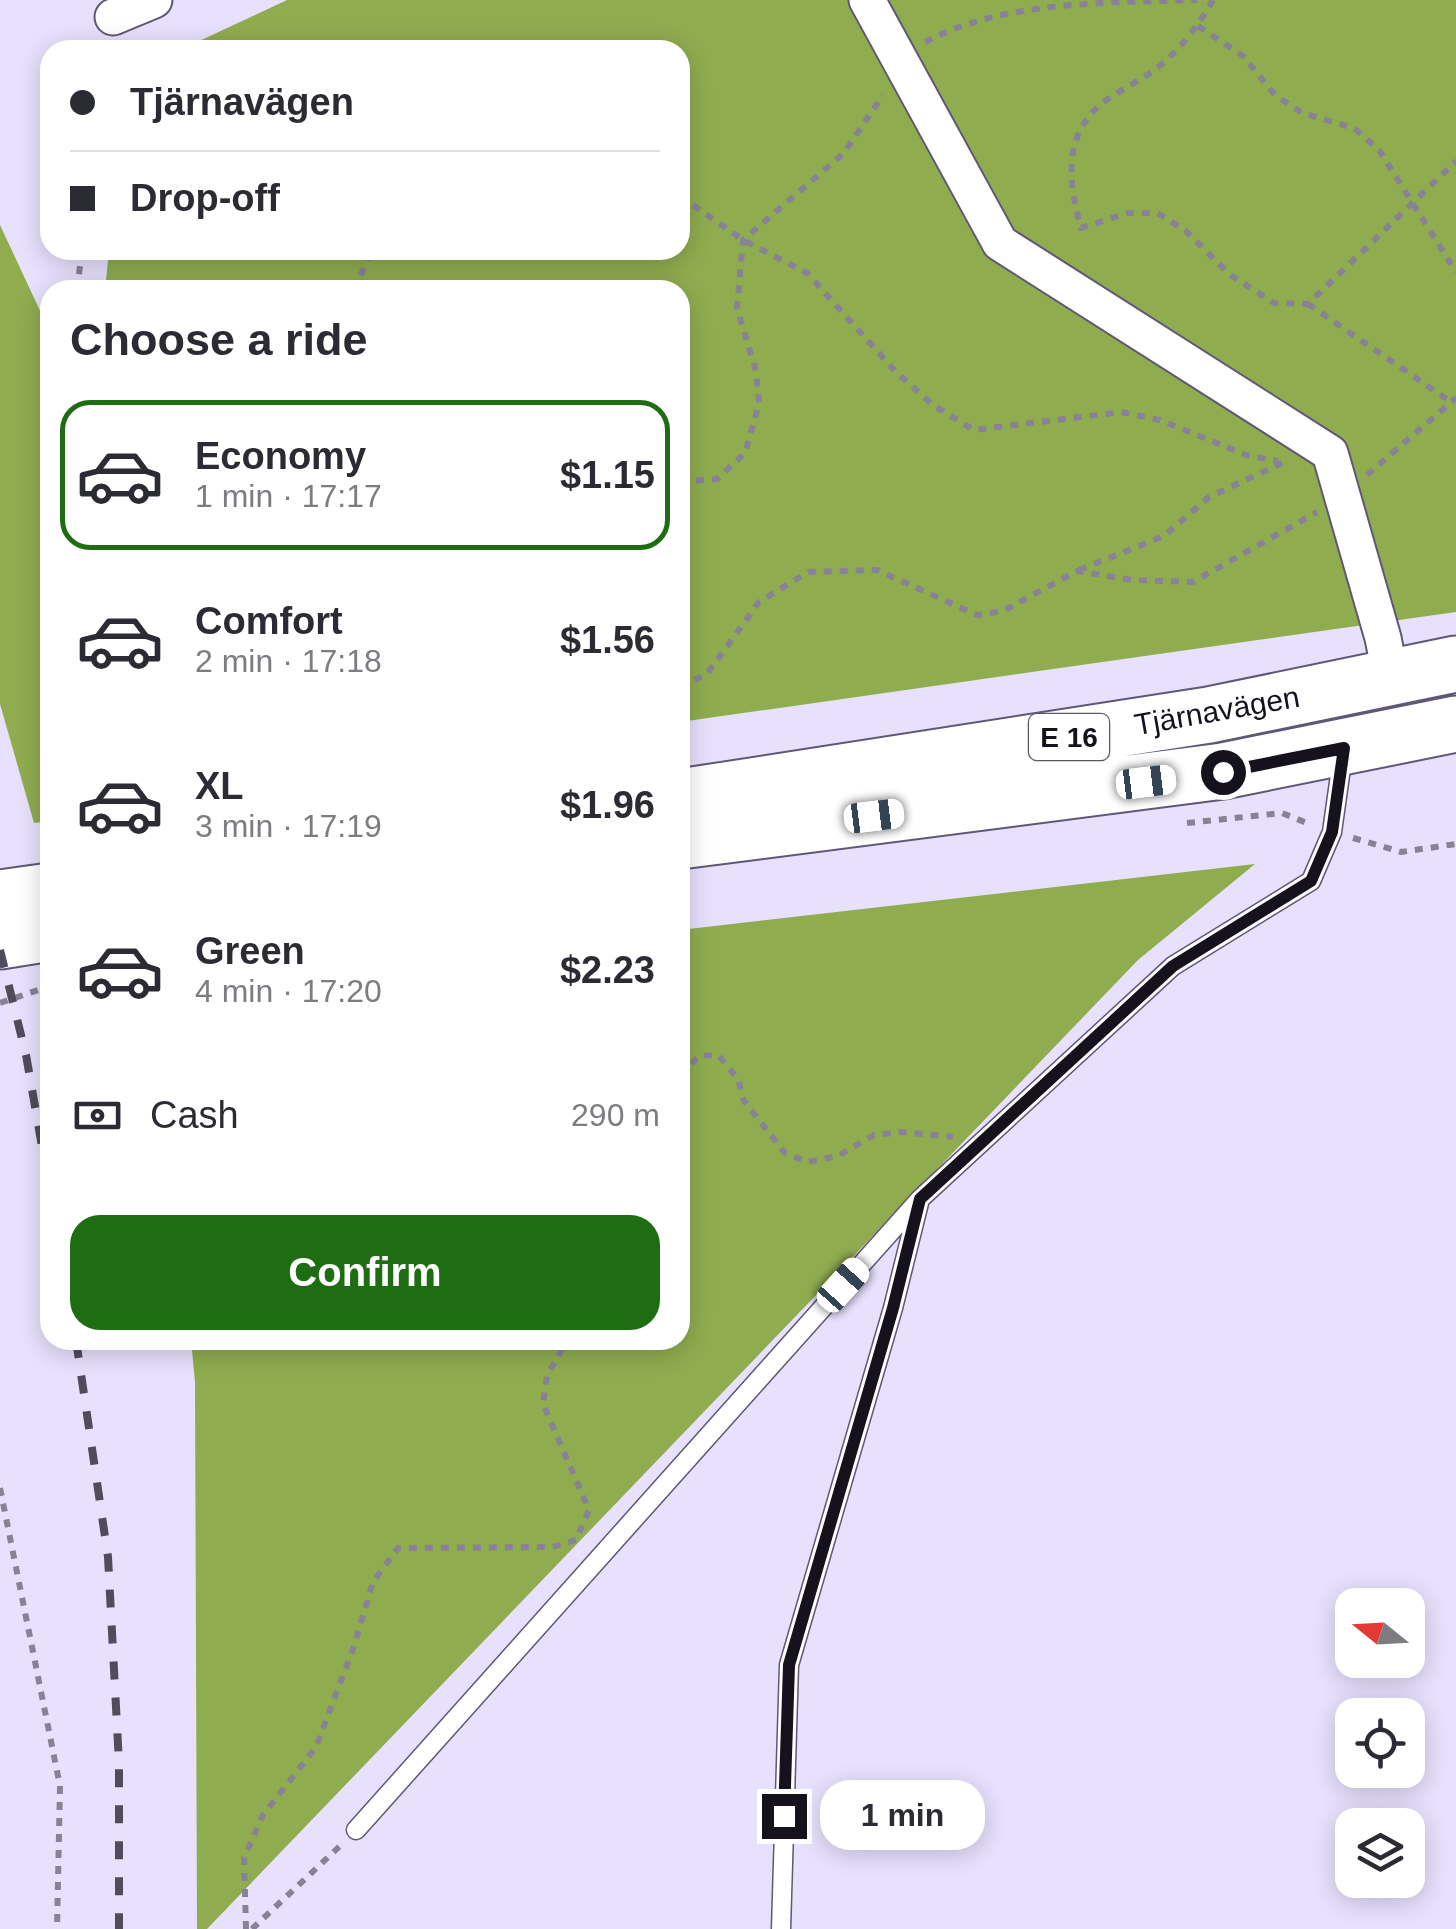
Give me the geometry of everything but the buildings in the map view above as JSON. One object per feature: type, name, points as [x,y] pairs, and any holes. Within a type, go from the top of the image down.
[{"type":"highway","name":"Tjärnavägen","points":[[690,795],[1208,715],[1456,664]]},
{"type":"highway","name":"Tjärnavägen","points":[[690,841],[1223,772],[1456,724]]},
{"type":"highway","points":[[0,898],[40,892]]},
{"type":"highway","points":[[0,941],[40,935]]},
{"type":"street","points":[[113,18],[154,0]]},
{"type":"street","points":[[867,0],[1000,243],[1330,453],[1383,638],[1390,678]]},
{"type":"lane","points":[[356,1830],[920,1199],[1173,966],[1311,881],[1332,832],[1344,748]]},
{"type":"lane","points":[[781,1929],[789,1665],[893,1308],[920,1199]]},
{"type":"path","points":[[1077,571],[1132,580],[1193,582],[1342,498],[1453,400],[1308,304],[1274,302],[1230,274],[1185,230],[1157,213],[1127,213],[1081,228],[1070,188],[1075,140],[1098,106],[1157,69],[1198,26],[1213,0]]},
{"type":"path","points":[[1198,26],[1243,56],[1275,95],[1302,113],[1354,128],[1379,150],[1456,272]]},
{"type":"path","points":[[1308,304],[1456,161]]},
{"type":"path","points":[[690,203],[743,240],[807,273],[895,370],[933,405],[974,430],[1121,412],[1160,420],[1246,455],[1283,462]]},
{"type":"path","points":[[690,481],[716,479],[745,453],[759,404],[756,371],[737,308],[743,240]]},
{"type":"path","points":[[690,682],[706,674],[759,602],[808,572],[877,570],[977,614],[1002,611],[1077,571],[1164,536],[1208,496],[1320,444]]},
{"type":"path","points":[[1184,824],[1282,814],[1401,852],[1456,844]]},
{"type":"path","points":[[0,1003],[40,989]]},
{"type":"path","points":[[690,1064],[700,1054],[720,1056],[738,1079],[744,1100],[786,1153],[807,1162],[838,1156],[874,1136],[902,1132],[949,1138],[989,1134]]},
{"type":"path","points":[[249,1929],[244,1858],[263,1815],[316,1747],[354,1649],[373,1582],[398,1548],[552,1547],[576,1540],[588,1510],[562,1442],[542,1404],[547,1376],[561,1350]]},
{"type":"path","points":[[0,1488],[60,1786],[57,1929]]},
{"type":"path","points":[[249,1929],[294,1894],[356,1830]]},
{"type":"green space","points":[[287,0],[1456,0],[1456,612],[690,721],[690,280],[106,280],[108,260],[690,260],[690,40],[201,40]]},
{"type":"green space","points":[[0,225],[40,311],[40,822],[34,823],[0,704]]},
{"type":"green space","points":[[1255,864],[1138,960],[207,1929],[197,1929],[192,1350],[690,1350],[690,929]]},
{"type":"railway","points":[[0,950],[26,1055],[40,1135]]},
{"type":"railway","points":[[77,1350],[108,1557],[119,1763],[119,1929]]},
{"type":"route","points":[[784,1816],[789,1665],[893,1308],[920,1199],[1173,966],[1311,881],[1332,832],[1344,748],[1223,772]]}]
